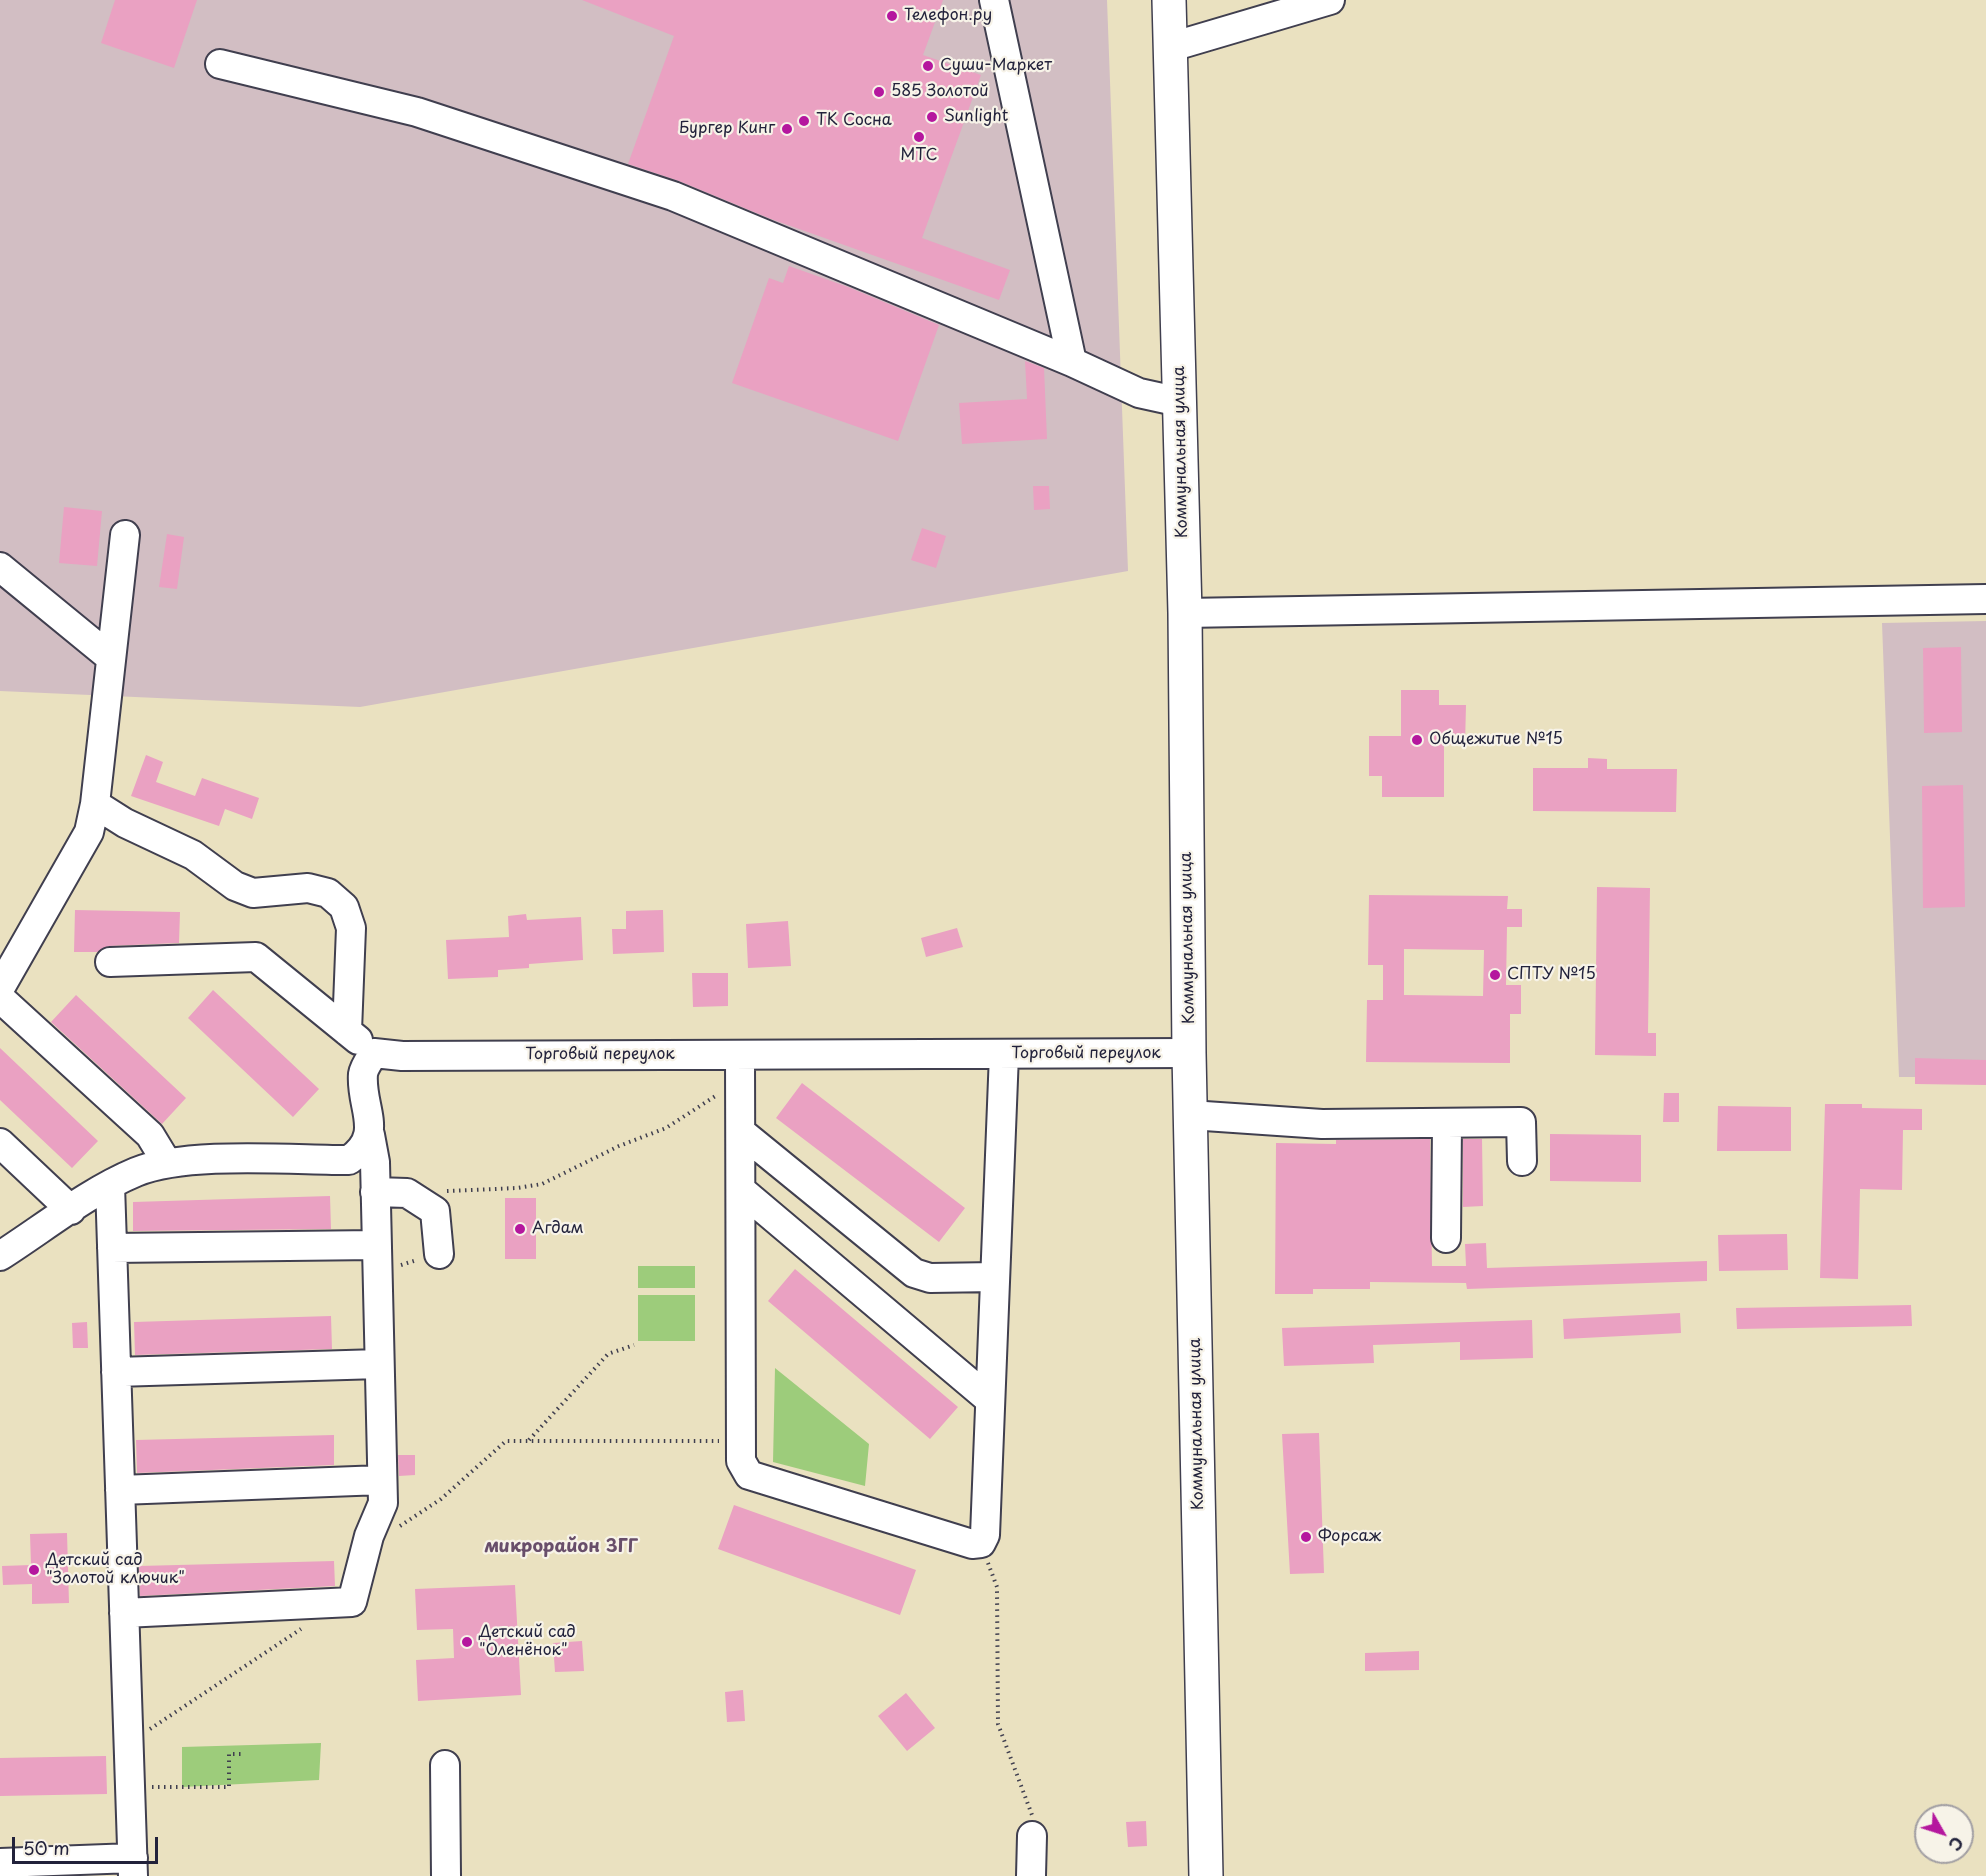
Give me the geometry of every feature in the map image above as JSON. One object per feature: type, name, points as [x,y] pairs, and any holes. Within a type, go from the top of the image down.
[{"type":"main road","name":"Коммунальная улица","points":[[1169,0],[1185,613],[1190,1115],[1206,1876]]},
{"type":"street","points":[[994,0],[1071,362]]},
{"type":"street","points":[[1170,47],[1313,3]]},
{"type":"street","points":[[220,63],[417,112],[673,196],[1071,362],[1138,393],[1180,402]]},
{"type":"street","points":[[0,988],[89,832],[95,804],[125,535]]},
{"type":"street","points":[[0,567],[111,658]]},
{"type":"street","points":[[1185,613],[1986,599]]},
{"type":"street","points":[[95,804],[125,824],[193,855],[235,886],[253,892],[308,888],[328,893],[345,907],[351,928],[347,1031]]},
{"type":"street","points":[[110,962],[256,957],[374,1053],[363,1072],[375,1192],[383,1503],[369,1536],[352,1602],[124,1612]]},
{"type":"street","points":[[0,998],[150,1135],[167,1163]]},
{"type":"street","name":"Торговый переулок","points":[[374,1053],[402,1056],[741,1067],[1004,1054],[1189,1053]]},
{"type":"street","points":[[741,1067],[741,1461],[749,1475],[972,1544],[981,1543],[985,1534],[1004,1054]]},
{"type":"street","points":[[1190,1115],[1322,1124],[1521,1122],[1522,1161]]},
{"type":"street","points":[[1446,1238],[1447,1124]]},
{"type":"street","points":[[741,1132],[914,1273],[930,1278],[995,1277]]},
{"type":"street","points":[[0,1256],[110,1185],[137,1171],[167,1163],[199,1160],[349,1160],[359,1153],[370,1135]]},
{"type":"street","points":[[0,1143],[71,1210]]},
{"type":"street","points":[[0,1863],[133,1867],[110,1185]]},
{"type":"street","points":[[741,1190],[990,1401]]},
{"type":"street","points":[[375,1192],[407,1192],[435,1211],[439,1254]]},
{"type":"street","points":[[112,1248],[377,1259]]},
{"type":"street","points":[[116,1372],[379,1364]]},
{"type":"street","points":[[120,1490],[382,1480]]},
{"type":"street","points":[[445,1765],[446,1876]]},
{"type":"street","points":[[1031,1876],[1032,1836]]},
{"type":"path","points":[[407,1192],[517,1188],[542,1184],[619,1146],[666,1128],[741,1067]]},
{"type":"path","points":[[377,1259],[439,1254]]},
{"type":"path","points":[[529,1440],[608,1354],[634,1345]]},
{"type":"path","points":[[369,1536],[381,1536],[416,1517],[506,1441],[741,1441]]},
{"type":"path","points":[[981,1543],[997,1587],[998,1724],[1031,1813],[1032,1836]]},
{"type":"path","points":[[129,1743],[307,1625]]},
{"type":"path","points":[[130,1787],[229,1787],[229,1754],[241,1754]]},
{"type":"shaded area","points":[[0,0],[1107,0],[1128,571],[360,707],[0,691]]},
{"type":"shaded area","points":[[1986,621],[1986,1077],[1899,1077],[1882,623]]},
{"type":"green space","points":[[638,1266],[695,1266],[695,1288],[638,1288]]},
{"type":"green space","points":[[638,1295],[695,1295],[695,1341],[638,1341]]},
{"type":"green space","points":[[775,1368],[869,1444],[865,1486],[773,1462]]},
{"type":"green space","points":[[321,1743],[319,1780],[182,1787],[182,1747]]},
{"type":"building","points":[[115,0],[197,0],[174,68],[101,43]]},
{"type":"building","name":"ТК Сосна","points":[[582,0],[943,0],[923,55],[981,75],[922,238],[1010,270],[999,300],[771,219],[679,181],[628,164],[674,36]]},
{"type":"building","points":[[789,266],[848,287],[939,325],[898,441],[732,383],[769,278],[783,283]]},
{"type":"building","points":[[1025,361],[1044,368],[1047,439],[962,444],[959,403],[1027,399]]},
{"type":"building","points":[[1033,486],[1049,486],[1050,509],[1034,510]]},
{"type":"building","points":[[64,507],[102,511],[97,566],[59,563]]},
{"type":"building","points":[[922,528],[946,536],[936,568],[911,560]]},
{"type":"building","points":[[167,534],[184,537],[177,589],[159,587]]},
{"type":"building","points":[[1961,647],[1962,732],[1924,733],[1923,648]]},
{"type":"building","name":"Общежитие №15","points":[[1401,690],[1439,690],[1439,705],[1466,705],[1465,745],[1444,745],[1444,797],[1382,797],[1382,776],[1369,776],[1369,736],[1401,736]]},
{"type":"building","points":[[146,755],[163,762],[156,782],[195,796],[202,778],[259,798],[252,819],[225,809],[219,826],[131,796]]},
{"type":"building","points":[[1588,758],[1607,759],[1607,769],[1677,769],[1676,812],[1533,811],[1533,768],[1588,768]]},
{"type":"building","points":[[1963,785],[1965,907],[1923,908],[1922,786]]},
{"type":"building","points":[[1597,887],[1650,888],[1648,1033],[1656,1033],[1656,1056],[1595,1055]]},
{"type":"building","name":"СПТУ №15","points":[[1369,895],[1508,896],[1507,909],[1522,909],[1522,927],[1507,927],[1506,985],[1521,985],[1521,1014],[1510,1014],[1510,1063],[1366,1062],[1367,1000],[1383,1000],[1383,965],[1368,965]],"holes":[[[1404,949],[1484,950],[1483,996],[1404,995]]]},
{"type":"building","points":[[75,910],[180,912],[179,943],[109,946],[97,952],[74,952]]},
{"type":"building","points":[[663,910],[664,952],[613,954],[612,929],[626,929],[626,911]]},
{"type":"building","points":[[526,914],[527,920],[581,917],[583,960],[529,964],[529,968],[498,970],[498,977],[448,979],[446,940],[509,937],[508,916]]},
{"type":"building","points":[[788,921],[791,966],[748,968],[746,924]]},
{"type":"building","points":[[957,928],[963,947],[926,957],[921,938]]},
{"type":"building","points":[[692,973],[728,973],[728,1006],[693,1007]]},
{"type":"building","points":[[213,990],[319,1089],[293,1117],[188,1018]]},
{"type":"building","points":[[76,995],[186,1098],[162,1124],[51,1022]]},
{"type":"building","points":[[0,1048],[98,1141],[72,1168],[0,1100]]},
{"type":"building","points":[[1915,1058],[1986,1060],[1986,1085],[1915,1084]]},
{"type":"building","points":[[802,1083],[965,1208],[939,1242],[776,1118]]},
{"type":"building","points":[[1664,1093],[1679,1093],[1679,1122],[1663,1122]]},
{"type":"building","points":[[1825,1104],[1862,1104],[1862,1108],[1922,1109],[1922,1130],[1903,1130],[1902,1190],[1860,1189],[1858,1279],[1820,1278]]},
{"type":"building","points":[[1718,1106],[1791,1107],[1791,1151],[1717,1151]]},
{"type":"building","points":[[1550,1134],[1641,1135],[1641,1182],[1550,1181]]},
{"type":"building","points":[[1430,1139],[1432,1266],[1466,1266],[1465,1244],[1486,1243],[1487,1268],[1707,1261],[1707,1281],[1467,1289],[1466,1283],[1370,1282],[1370,1289],[1313,1289],[1313,1294],[1275,1294],[1276,1143],[1336,1144],[1336,1140]]},
{"type":"building","points":[[1463,1139],[1482,1139],[1483,1206],[1463,1207]]},
{"type":"building","points":[[330,1196],[331,1229],[133,1231],[133,1202]]},
{"type":"building","name":"Агдам","points":[[505,1198],[536,1198],[536,1259],[505,1259]]},
{"type":"building","points":[[1787,1234],[1788,1270],[1719,1271],[1718,1235]]},
{"type":"building","points":[[795,1269],[958,1407],[930,1439],[768,1301]]},
{"type":"building","points":[[1911,1305],[1912,1326],[1737,1329],[1736,1308]]},
{"type":"building","points":[[1680,1313],[1681,1333],[1564,1339],[1563,1319]]},
{"type":"building","points":[[331,1316],[332,1349],[135,1355],[134,1322]]},
{"type":"building","points":[[1532,1320],[1533,1358],[1460,1360],[1460,1342],[1373,1345],[1374,1363],[1284,1366],[1282,1328]]},
{"type":"building","points":[[87,1322],[88,1348],[73,1348],[72,1323]]},
{"type":"building","points":[[1319,1433],[1324,1573],[1290,1574],[1282,1434]]},
{"type":"building","points":[[334,1435],[334,1465],[137,1473],[136,1440]]},
{"type":"building","points":[[398,1455],[415,1455],[415,1475],[399,1476]]},
{"type":"building","points":[[734,1505],[916,1570],[900,1615],[718,1549]]},
{"type":"building","name":"Детский сад \"Золотой ключик\"","points":[[67,1533],[69,1603],[32,1604],[32,1584],[3,1585],[2,1566],[31,1565],[30,1534]]},
{"type":"building","points":[[334,1561],[335,1586],[140,1596],[139,1566]]},
{"type":"building","name":"Детский сад \"Оленёнок\"","points":[[515,1585],[521,1695],[418,1701],[416,1660],[454,1658],[453,1629],[417,1630],[415,1589]]},
{"type":"building","points":[[582,1641],[584,1671],[555,1672],[553,1643]]},
{"type":"building","points":[[1419,1651],[1419,1670],[1365,1671],[1365,1653]]},
{"type":"building","points":[[743,1690],[745,1721],[727,1722],[725,1692]]},
{"type":"building","points":[[906,1693],[935,1728],[907,1751],[878,1716]]},
{"type":"building","points":[[106,1756],[107,1794],[0,1796],[0,1758]]},
{"type":"building","points":[[1146,1821],[1147,1846],[1128,1847],[1126,1822]]},
{"type":"place","name":"Телефон.ру","points":[[892,16]]},
{"type":"place","name":"Суши-Маркет","points":[[928,66]]},
{"type":"place","name":"585 Золотой","points":[[879,92]]},
{"type":"place","name":"Sunlight","points":[[932,117]]},
{"type":"place","name":"ТК Сосна","points":[[804,121]]},
{"type":"place","name":"Бургер Кинг","points":[[787,129]]},
{"type":"place","name":"МТС","points":[[919,137]]},
{"type":"place","name":"Общежитие №15","points":[[1417,740]]},
{"type":"place","name":"СПТУ №15","points":[[1495,975]]},
{"type":"place","name":"Агдам","points":[[520,1229]]},
{"type":"place","name":"Форсаж","points":[[1306,1537]]},
{"type":"place","name":"Детский сад \"Золотой ключик\"","points":[[34,1570]]},
{"type":"place","name":"Детский сад \"Оленёнок\"","points":[[467,1642]]},
{"type":"district","name":"микрорайон 3ГГ","points":[[561,1547]]}]
